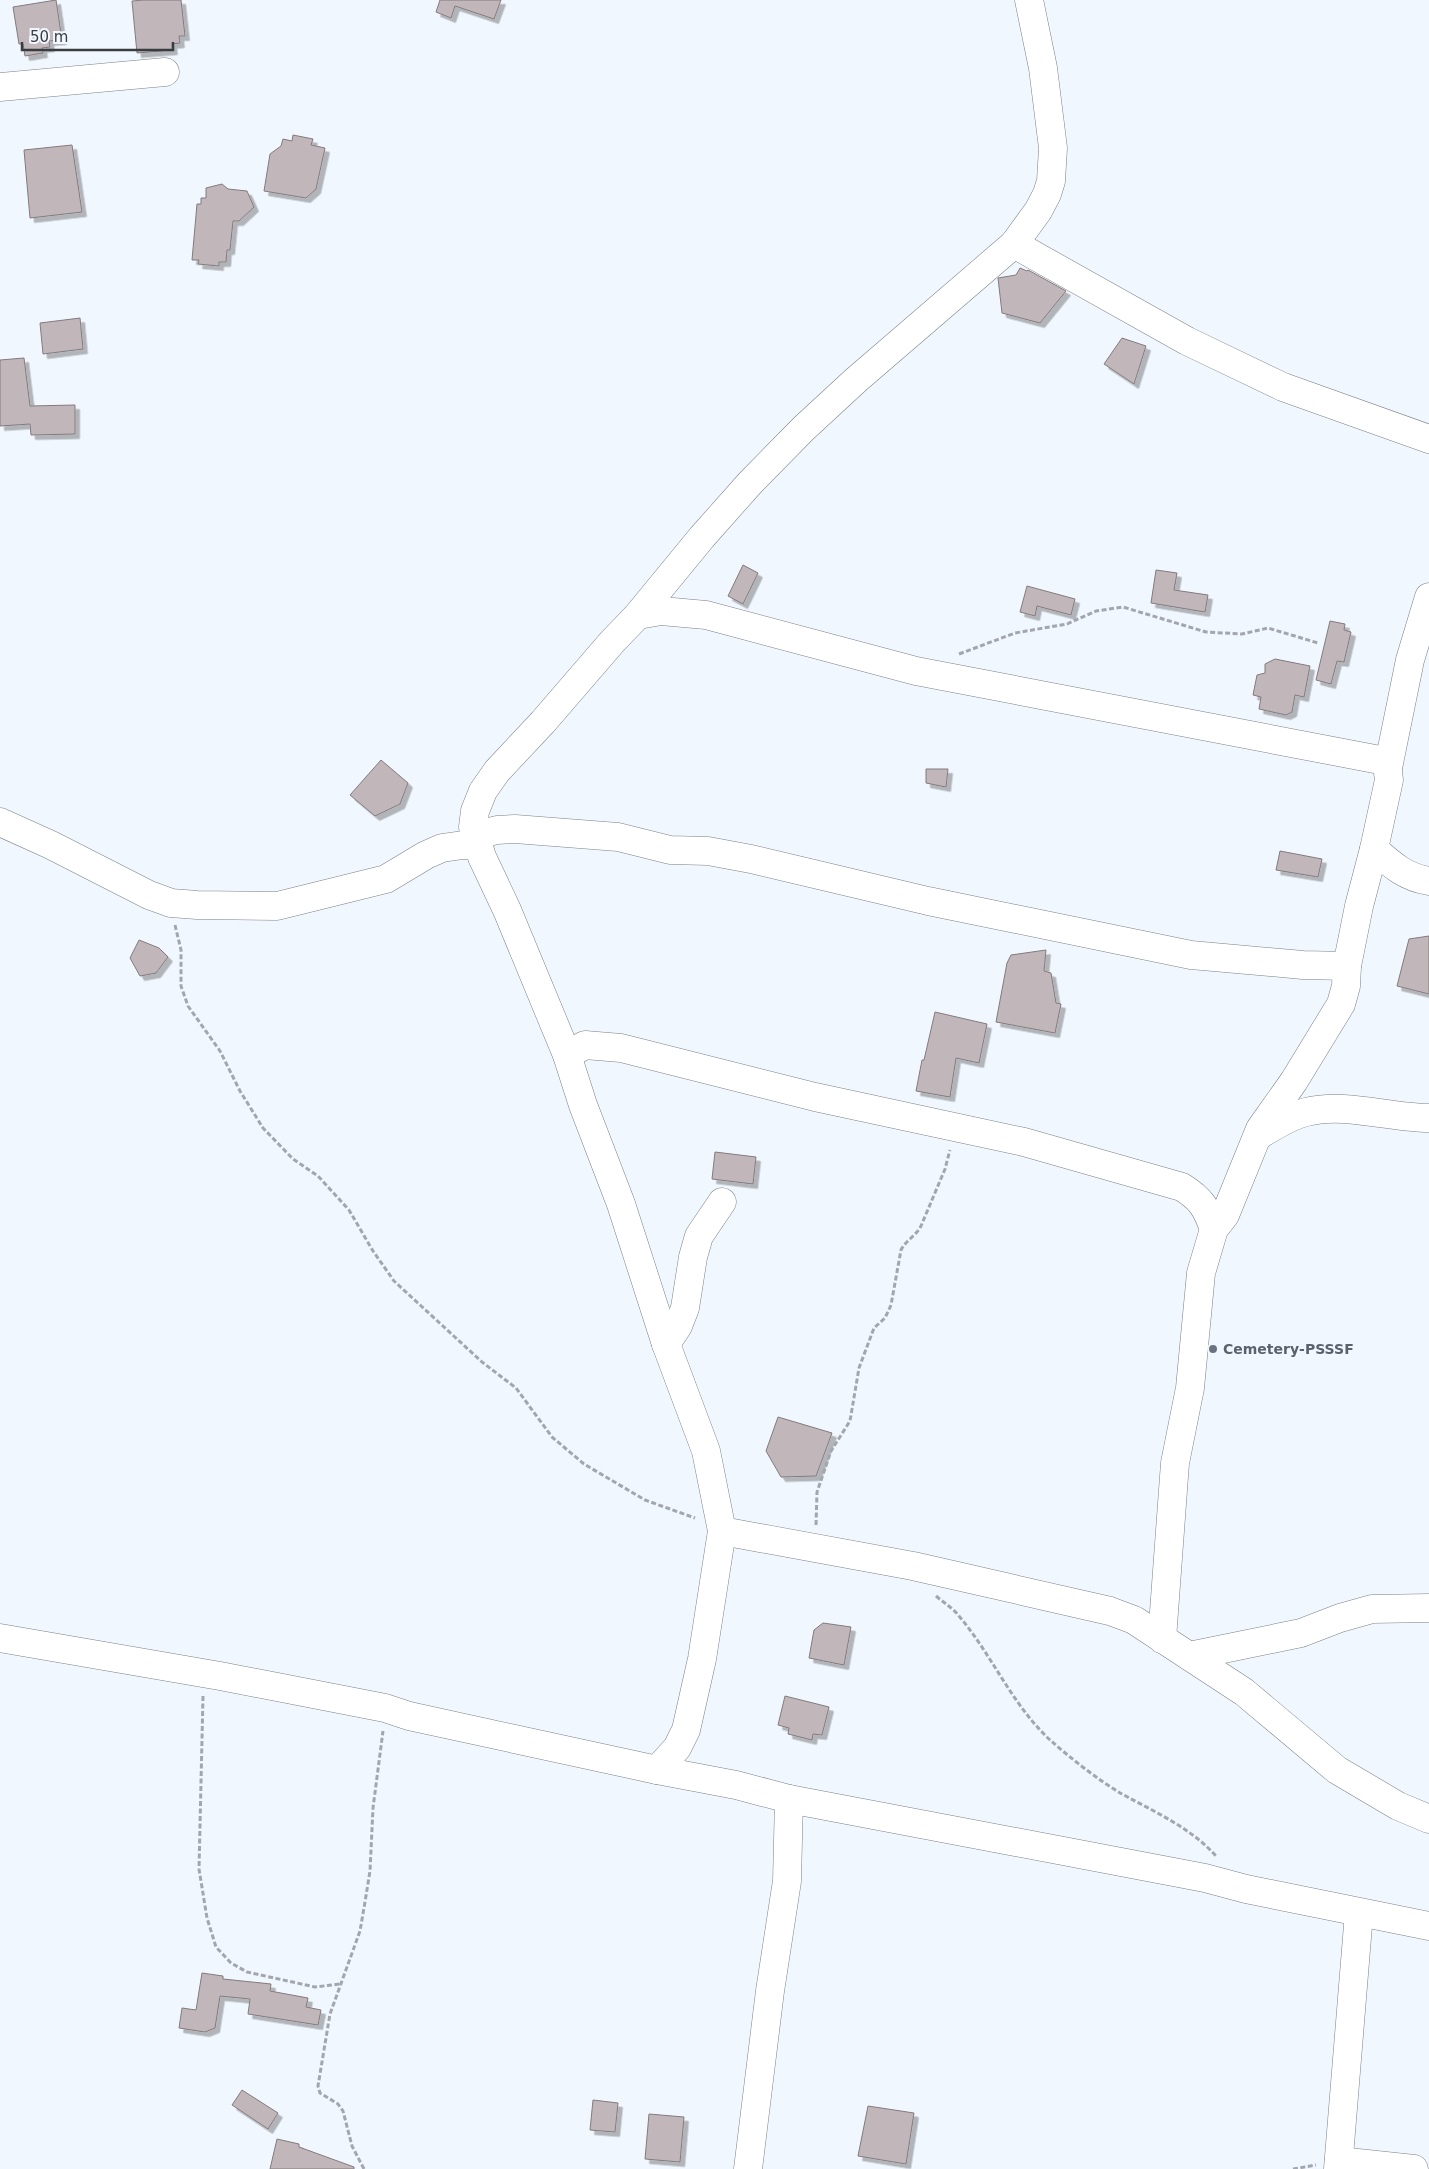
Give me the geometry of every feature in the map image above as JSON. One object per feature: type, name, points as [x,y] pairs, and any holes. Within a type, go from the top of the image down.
[{"type":"street","points":[[657,1770],[677,1748],[686,1730],[702,1659],[721,1524],[706,1451],[666,1344],[621,1204],[583,1104],[567,1055],[477,843],[473,827],[478,801],[497,771],[638,615],[702,537],[802,429],[1014,244],[1038,211],[1047,194],[1053,168],[1053,148],[1043,68],[1029,0]]},
{"type":"street","points":[[0,87],[164,72]]},
{"type":"street","points":[[1014,244],[1187,341],[1283,387],[1429,439]]},
{"type":"street","points":[[1162,1639],[1175,1463],[1190,1388],[1201,1273],[1214,1229],[1224,1215],[1257,1136],[1294,1081],[1341,1004],[1346,986],[1347,966],[1359,906],[1389,780],[1388,768],[1410,660],[1429,598]]},
{"type":"street","points":[[638,615],[661,611],[706,615],[916,671],[1380,760],[1385,762],[1388,768]]},
{"type":"street","points":[[0,822],[50,845],[120,882],[171,903],[205,906],[277,906],[386,879],[426,855],[442,848],[477,843],[485,833],[515,829],[618,837],[670,850],[708,851],[751,859],[928,901],[1191,955],[1303,965],[1347,966]]},
{"type":"street","points":[[1374,849],[1400,872],[1416,879],[1429,881]]},
{"type":"street","points":[[567,1055],[584,1045],[621,1048],[815,1096],[1024,1142],[1182,1187],[1198,1198],[1208,1211],[1214,1229]]},
{"type":"street","points":[[1257,1136],[1287,1119],[1316,1111],[1334,1109],[1425,1121]]},
{"type":"street","points":[[666,1344],[678,1326],[685,1308],[692,1257],[699,1236],[722,1202]]},
{"type":"street","points":[[721,1524],[816,1548],[913,1566],[1110,1610],[1134,1620],[1244,1692],[1337,1770],[1398,1806],[1429,1819]]},
{"type":"street","points":[[1189,1656],[1224,1648],[1257,1644],[1301,1633],[1340,1618],[1372,1609],[1429,1608]]},
{"type":"street","points":[[0,1638],[203,1673],[385,1708],[409,1716],[657,1770],[736,1785],[789,1799],[1205,1878],[1246,1890],[1429,1926]]},
{"type":"street","points":[[748,2169],[770,1991],[787,1881],[789,1799]]},
{"type":"street","points":[[1359,1913],[1338,2165],[1414,2169]]},
{"type":"path","points":[[952,657],[1015,633],[1067,624],[1096,611],[1123,607],[1206,632],[1242,634],[1268,628],[1318,643]]},
{"type":"path","points":[[171,903],[181,950],[181,986],[188,1006],[220,1051],[240,1091],[263,1128],[293,1159],[318,1176],[349,1210],[373,1251],[394,1281],[482,1362],[516,1388],[552,1437],[584,1464],[645,1500],[698,1519],[721,1524]]},
{"type":"path","points":[[816,1548],[817,1492],[831,1451],[850,1421],[859,1368],[874,1328],[885,1318],[891,1305],[901,1250],[904,1243],[921,1226],[945,1169],[956,1128]]},
{"type":"path","points":[[913,1566],[937,1596],[958,1614],[1014,1698],[1050,1739],[1120,1793],[1164,1816],[1205,1843],[1220,1860]]},
{"type":"path","points":[[203,1673],[200,1869],[207,1918],[216,1947],[231,1963],[247,1972],[315,1987],[340,1984]]},
{"type":"path","points":[[364,2169],[352,2146],[343,2111],[338,2104],[320,2093],[318,2086],[330,2014],[360,1931],[366,1902],[370,1871],[373,1808],[385,1708]]},
{"type":"building","points":[[56,0],[62,40],[49,41],[50,47],[42,48],[43,53],[25,56],[23,44],[19,44],[13,7]]},
{"type":"building","points":[[181,0],[185,36],[179,36],[180,43],[172,44],[173,50],[137,53],[132,1]]},
{"type":"building","points":[[440,0],[501,0],[494,19],[455,6],[451,18],[436,12]]},
{"type":"building","points":[[293,135],[313,139],[311,145],[325,148],[316,189],[306,198],[264,191],[270,154],[281,146],[283,139],[292,141]]},
{"type":"building","points":[[72,145],[82,212],[30,218],[24,150]]},
{"type":"building","points":[[222,184],[228,189],[247,191],[254,207],[239,221],[233,221],[230,250],[227,250],[226,262],[219,262],[219,266],[198,264],[199,260],[192,260],[197,204],[201,204],[201,198],[206,198],[206,188]]},
{"type":"building","points":[[1020,268],[1028,270],[1066,291],[1040,323],[1002,313],[998,278],[1016,275]]},
{"type":"building","points":[[80,318],[83,349],[43,354],[40,323]]},
{"type":"building","points":[[1122,338],[1146,346],[1134,384],[1104,364]]},
{"type":"building","points":[[24,358],[30,406],[75,405],[75,434],[31,435],[30,424],[0,426],[0,360]]},
{"type":"building","points":[[743,565],[758,573],[743,604],[728,596]]},
{"type":"building","points":[[1156,570],[1177,573],[1174,590],[1208,595],[1205,612],[1151,603]]},
{"type":"building","points":[[1027,586],[1075,599],[1071,615],[1037,606],[1035,616],[1020,612]]},
{"type":"building","points":[[1330,621],[1345,624],[1344,630],[1351,632],[1344,662],[1337,661],[1331,684],[1316,680]]},
{"type":"building","points":[[1275,659],[1310,666],[1304,697],[1295,695],[1292,712],[1286,715],[1259,709],[1261,697],[1253,695],[1257,675],[1265,673],[1265,664]]},
{"type":"building","points":[[381,760],[408,783],[400,804],[375,816],[350,795]]},
{"type":"building","points":[[926,769],[948,769],[946,787],[926,783]]},
{"type":"building","points":[[1280,851],[1322,859],[1318,877],[1276,870]]},
{"type":"building","points":[[1429,936],[1429,994],[1397,986],[1409,939]]},
{"type":"building","points":[[139,940],[159,948],[168,957],[156,973],[140,976],[130,958]]},
{"type":"building","points":[[1046,950],[1044,971],[1051,973],[1056,1003],[1061,1004],[1055,1033],[996,1022],[1007,963],[1011,955]]},
{"type":"building","points":[[935,1012],[987,1024],[979,1063],[956,1058],[950,1097],[916,1091]]},
{"type":"building","points":[[715,1152],[756,1157],[753,1184],[712,1179]]},
{"type":"building","points":[[778,1417],[832,1433],[816,1476],[781,1477],[766,1451]]},
{"type":"building","points":[[823,1623],[851,1627],[844,1665],[809,1658],[814,1630]]},
{"type":"building","points":[[785,1696],[829,1707],[822,1735],[813,1734],[812,1740],[788,1734],[789,1728],[778,1725]]},
{"type":"building","points":[[202,1973],[223,1976],[223,1979],[271,1984],[270,1991],[308,1998],[306,2007],[321,2010],[318,2025],[248,2014],[250,1999],[220,1996],[215,2028],[205,2032],[179,2028],[182,2008],[196,2010]]},
{"type":"building","points":[[242,2090],[278,2113],[268,2129],[232,2105]]},
{"type":"building","points":[[593,2100],[618,2103],[615,2132],[590,2130]]},
{"type":"building","points":[[868,2106],[914,2113],[906,2164],[858,2156]]},
{"type":"building","points":[[649,2114],[684,2117],[680,2162],[645,2159]]},
{"type":"building","points":[[277,2139],[299,2144],[299,2147],[354,2167],[354,2169],[270,2169]]},
{"type":"place","name":"Cemetery-PSSSF","points":[[1213,1349]]}]
